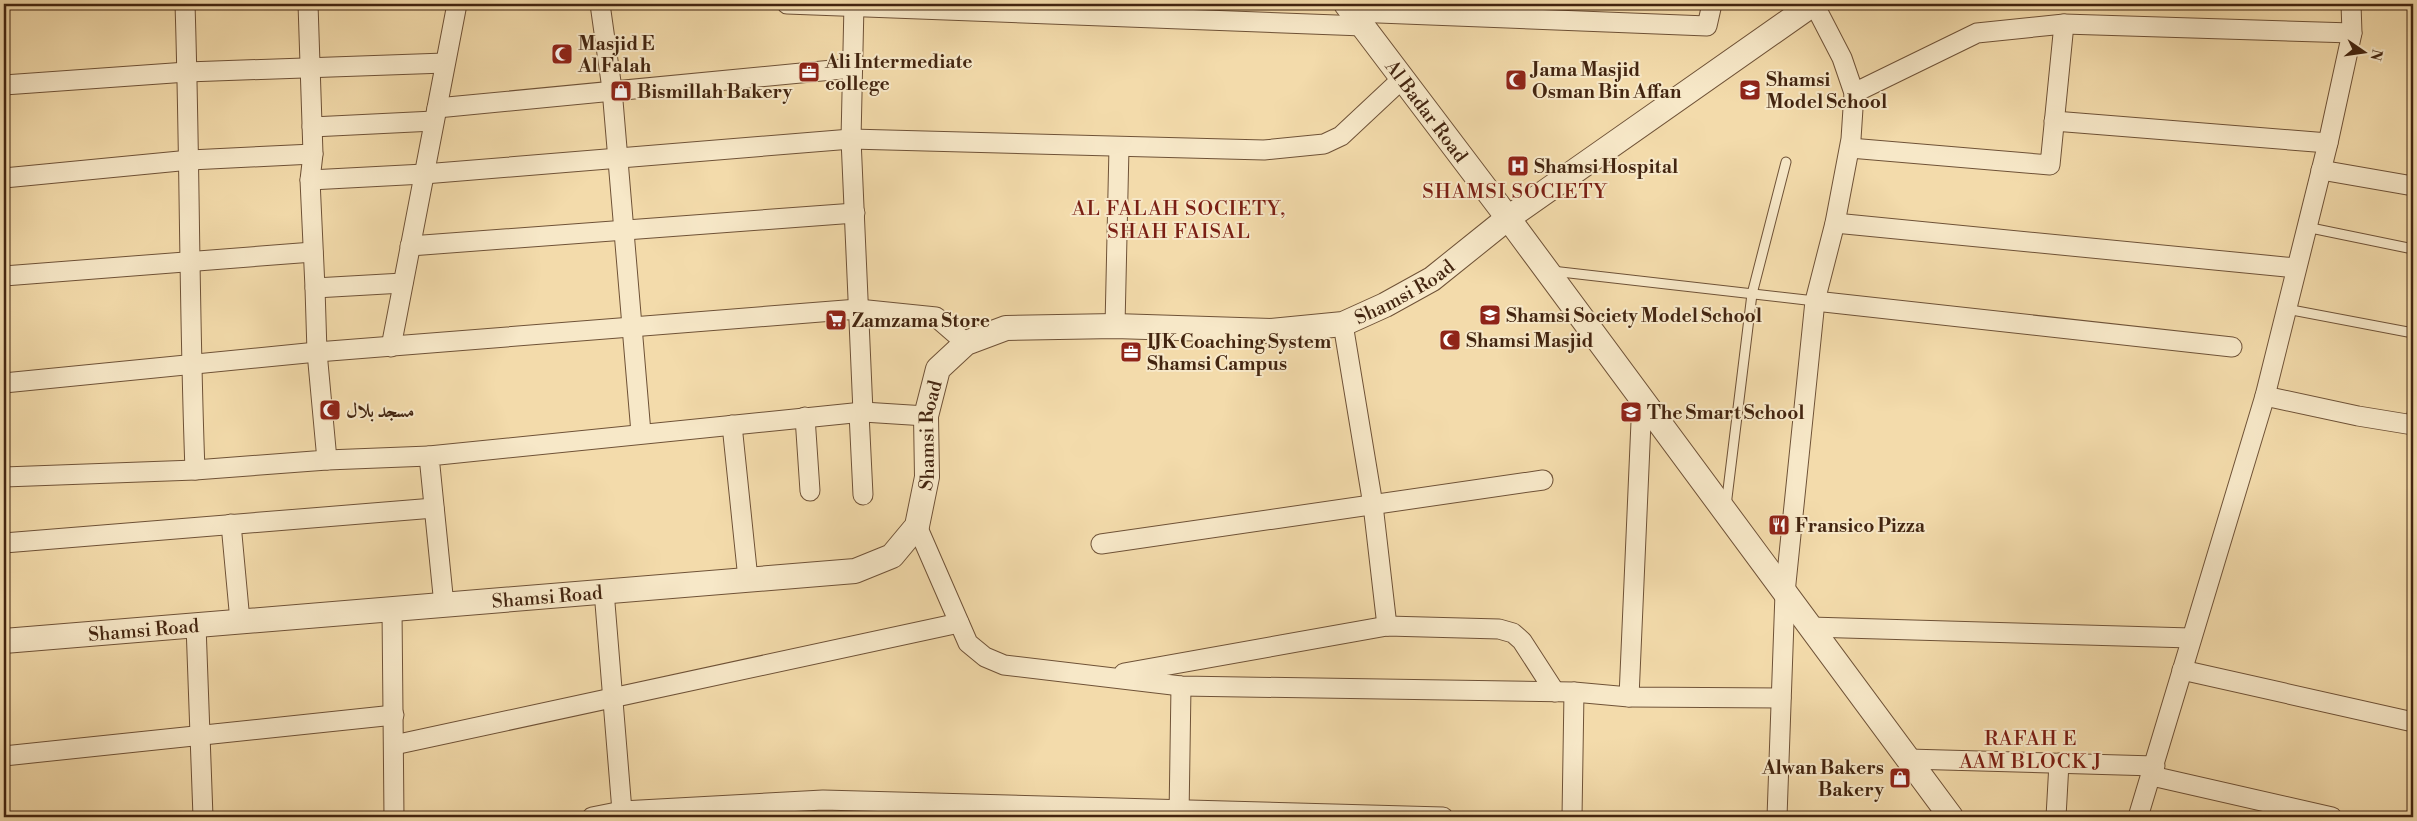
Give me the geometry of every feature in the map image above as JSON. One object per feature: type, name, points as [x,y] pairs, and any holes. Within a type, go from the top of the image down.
[{"type":"street","points":[[184,4],[190,160],[189,262],[195,470]]},
{"type":"street","points":[[308,4],[312,127],[310,180],[317,352],[327,460]]},
{"type":"street","points":[[391,347],[457,4]]},
{"type":"street","points":[[600,4],[612,89],[641,433]]},
{"type":"street","points":[[786,4],[1354,14],[1431,10],[1587,13],[1707,26],[1712,4]]},
{"type":"street","points":[[1778,817],[1785,593],[1815,301],[1835,223],[1850,148],[1854,93],[1842,58],[1813,4]]},
{"type":"street","name":"Shamsi Road","points":[[4,641],[854,571],[892,556],[917,526],[927,477],[926,416],[938,369],[966,344],[1006,328],[1115,326],[1271,331],[1342,324],[1385,305],[1432,279],[1508,218],[1813,4]]},
{"type":"street","points":[[2138,817],[2265,396],[2328,143],[2352,34],[2351,4]]},
{"type":"street","points":[[854,6],[851,139],[855,213],[863,495]]},
{"type":"street","name":"Al Badar Road","points":[[1354,14],[1548,271],[1951,817]]},
{"type":"street","points":[[1854,93],[1977,33],[2064,24],[2352,34]]},
{"type":"street","points":[[1850,148],[2050,165],[2064,24]]},
{"type":"street","points":[[4,85],[187,72],[445,63]]},
{"type":"street","points":[[312,127],[436,114],[612,89],[853,68]]},
{"type":"street","points":[[310,180],[424,174],[851,139],[1264,150],[1324,144],[1341,136],[1403,78]]},
{"type":"street","points":[[2054,122],[2328,143]]},
{"type":"street","points":[[1115,326],[1119,146]]},
{"type":"street","points":[[4,178],[190,160],[312,154]]},
{"type":"street","points":[[2321,170],[2413,186]]},
{"type":"street","points":[[410,246],[855,213]]},
{"type":"street","points":[[1835,223],[2296,268]]},
{"type":"street","points":[[4,276],[313,252]]},
{"type":"street","points":[[315,288],[403,283]]},
{"type":"street","points":[[1815,301],[2232,347]]},
{"type":"street","points":[[4,384],[317,352],[858,309],[936,316],[966,344]]},
{"type":"street","points":[[1342,324],[1373,505],[1387,626]]},
{"type":"street","points":[[2265,396],[2358,416],[2412,419]]},
{"type":"street","points":[[1630,697],[1642,399]]},
{"type":"street","points":[[4,477],[195,470],[327,460],[429,456],[641,433],[861,413],[926,416]]},
{"type":"street","points":[[805,418],[810,491]]},
{"type":"street","points":[[732,425],[748,580]]},
{"type":"street","points":[[429,456],[444,605]]},
{"type":"street","points":[[1101,544],[1543,480]]},
{"type":"street","points":[[4,543],[434,508]]},
{"type":"street","points":[[231,524],[240,621]]},
{"type":"street","points":[[917,526],[950,597],[968,643],[985,657],[1004,665],[1181,686],[1574,692],[1630,697],[1782,698]]},
{"type":"street","points":[[604,591],[622,811]]},
{"type":"street","points":[[392,610],[394,817]]},
{"type":"street","points":[[394,745],[959,623]]},
{"type":"street","points":[[196,624],[203,817]]},
{"type":"street","points":[[1104,677],[1387,626],[1499,629],[1513,633],[1522,641],[1555,692]]},
{"type":"street","points":[[1810,627],[2191,638]]},
{"type":"street","points":[[2182,670],[2413,722]]},
{"type":"street","points":[[1179,814],[1181,686]]},
{"type":"street","points":[[1572,817],[1574,692]]},
{"type":"street","points":[[4,756],[394,715]]},
{"type":"street","points":[[1908,759],[2059,763],[2153,771],[2332,817]]},
{"type":"street","points":[[2056,817],[2059,763]]},
{"type":"street","points":[[592,817],[622,811],[823,809],[1443,817]]},
{"type":"lane","points":[[1725,512],[1752,294],[1786,162]]},
{"type":"lane","points":[[2306,228],[2413,248]]},
{"type":"lane","points":[[1548,271],[1815,301]]},
{"type":"lane","points":[[2286,309],[2413,333]]},
{"type":"place","name":"Masjid E Al Falah","points":[[562,54]]},
{"type":"place","name":"Ali Intermediate college","points":[[809,72]]},
{"type":"place","name":"Jama Masjid Osman Bin Affan","points":[[1516,80]]},
{"type":"place","name":"Shamsi Model School","points":[[1750,90]]},
{"type":"place","name":"Bismillah Bakery","points":[[621,91]]},
{"type":"place","name":"Shamsi Hospital","points":[[1518,166]]},
{"type":"place","name":"Shamsi Society Model School","points":[[1490,315]]},
{"type":"place","name":"Zamzama Store","points":[[836,320]]},
{"type":"place","name":"Shamsi Masjid","points":[[1450,340]]},
{"type":"place","name":"IJK Coaching System Shamsi Campus","points":[[1131,352]]},
{"type":"place","name":"مسجد بلال","points":[[330,410]]},
{"type":"place","name":"The Smart School","points":[[1631,412]]},
{"type":"place","name":"Fransico Pizza","points":[[1779,525]]},
{"type":"place","name":"Alwan Bakers Bakery","points":[[1900,778]]},
{"type":"district","name":"SHAMSI SOCIETY","points":[[1515,191]]},
{"type":"district","name":"AL FALAH SOCIETY, SHAH FAISAL","points":[[1179,220]]},
{"type":"district","name":"RAFAH E AAM BLOCK J","points":[[2031,750]]}]
